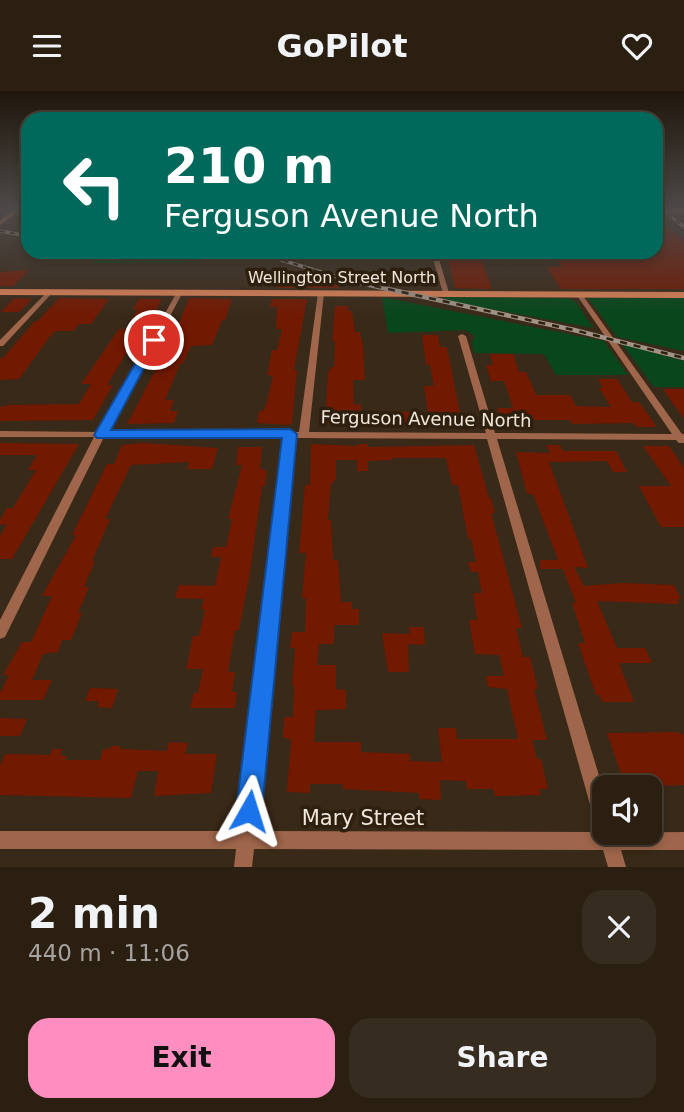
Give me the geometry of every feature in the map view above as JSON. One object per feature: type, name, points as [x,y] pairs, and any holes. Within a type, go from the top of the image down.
[{"type":"main road","name":"Wellington Street North","points":[[0,292],[684,295]]},
{"type":"street","points":[[436,259],[446,293]]},
{"type":"street","points":[[0,344],[50,292]]},
{"type":"street","points":[[0,633],[102,435],[180,292]]},
{"type":"street","points":[[243,867],[297,434],[321,293]]},
{"type":"street","points":[[579,294],[682,439]]},
{"type":"street","points":[[462,336],[592,781]]},
{"type":"street","name":"Ferguson Avenue North","points":[[0,434],[297,434],[682,439]]},
{"type":"street","name":"Mary Street","points":[[0,840],[592,837]]},
{"type":"street","name":"Mary Street","points":[[662,840],[684,841]]},
{"type":"street","points":[[610,845],[617,867]]},
{"type":"green space","points":[[94,259],[200,259],[195,262],[94,263]]},
{"type":"green space","points":[[382,297],[604,341],[628,375],[556,375],[544,354],[474,353],[472,342],[475,336],[465,330],[388,333]]},
{"type":"green space","points":[[443,297],[569,298],[576,302],[593,328],[448,301]]},
{"type":"green space","points":[[588,298],[684,298],[684,351],[617,337]]},
{"type":"green space","points":[[622,344],[684,361],[684,387],[654,387]]},
{"type":"building","points":[[663,244],[684,244],[684,289],[561,289],[547,267],[562,267],[556,259],[663,259]]},
{"type":"building","points":[[448,259],[481,259],[492,289],[455,288]]},
{"type":"building","points":[[29,270],[13,286],[0,286],[0,272]]},
{"type":"building","points":[[280,273],[339,285],[338,288],[276,288]]},
{"type":"building","points":[[14,298],[32,299],[19,312],[1,312]]},
{"type":"building","points":[[59,298],[109,299],[91,324],[79,324],[73,331],[56,331],[51,335],[19,379],[0,380],[0,358],[3,358]]},
{"type":"building","points":[[189,298],[232,299],[212,345],[191,346],[183,364],[180,364],[165,400],[174,400],[170,411],[178,411],[174,423],[127,424],[176,331]]},
{"type":"building","points":[[139,299],[162,299],[148,328],[135,344],[132,344],[107,385],[113,385],[93,420],[0,421],[0,407],[8,405],[79,404],[91,384],[81,384],[119,329],[126,329],[138,309],[133,309]]},
{"type":"building","points":[[272,299],[307,299],[294,370],[297,370],[292,423],[289,425],[257,423],[259,411],[263,411],[266,405],[273,376],[267,375],[272,350],[277,350],[282,329],[276,329],[277,307],[270,307]]},
{"type":"building","points":[[335,306],[348,306],[348,311],[352,311],[355,332],[360,332],[365,380],[353,380],[354,405],[361,404],[362,422],[325,424],[328,373],[331,367],[334,367],[335,341],[332,341]]},
{"type":"building","points":[[422,335],[438,335],[440,347],[447,347],[460,413],[466,413],[469,424],[394,425],[392,411],[428,413],[424,386],[434,386],[430,365],[426,365]]},
{"type":"building","points":[[490,354],[513,354],[519,372],[526,372],[536,395],[570,395],[576,406],[611,407],[599,388],[603,388],[598,379],[617,379],[632,402],[639,402],[657,427],[636,427],[634,423],[572,424],[570,420],[528,420],[530,424],[504,426],[497,408],[513,408],[504,381],[491,381],[486,365],[493,365]]},
{"type":"building","points":[[663,389],[684,389],[684,418],[674,405]]},
{"type":"building","points":[[0,443],[79,444],[12,559],[0,559],[0,536],[7,524],[0,525],[0,520],[7,508],[13,508],[36,470],[28,470],[37,455],[0,455]]},
{"type":"building","points":[[143,443],[218,448],[212,469],[187,469],[189,462],[131,465],[105,519],[110,519],[92,561],[95,561],[84,587],[89,587],[71,640],[62,640],[58,652],[43,654],[32,680],[52,680],[43,700],[0,700],[0,693],[9,675],[3,675],[22,642],[31,642],[52,596],[42,596],[76,535],[72,535],[107,464],[114,464],[122,445]]},
{"type":"building","points":[[311,444],[368,444],[368,447],[474,445],[495,513],[492,513],[492,516],[522,628],[516,628],[523,657],[530,657],[538,689],[534,689],[547,740],[532,740],[537,759],[541,759],[548,789],[539,789],[541,795],[495,796],[493,789],[467,789],[466,781],[440,780],[441,800],[419,799],[419,793],[343,789],[343,784],[310,784],[310,793],[287,792],[291,740],[283,737],[284,717],[293,717],[295,648],[290,648],[292,632],[305,632],[306,598],[302,598],[306,553],[299,553],[305,485],[310,485]],"holes":[[[446,458],[452,485],[458,485],[468,539],[471,539],[476,562],[468,562],[471,572],[478,572],[482,593],[473,593],[477,620],[469,620],[475,654],[499,655],[504,676],[486,676],[488,687],[507,689],[518,739],[457,739],[456,728],[438,728],[442,762],[410,761],[410,754],[361,752],[361,742],[314,742],[316,710],[346,709],[346,690],[336,689],[336,665],[317,665],[319,644],[334,644],[334,625],[359,625],[359,609],[352,609],[352,602],[341,602],[338,560],[333,560],[331,520],[328,520],[331,484],[336,479],[336,460],[357,460],[357,471],[368,471],[368,461]]]},
{"type":"building","points":[[546,445],[560,445],[563,451],[616,451],[627,472],[613,472],[607,461],[549,462],[588,568],[574,567],[584,586],[622,583],[674,585],[681,599],[677,599],[679,604],[597,601],[617,648],[645,648],[652,663],[619,663],[634,702],[602,702],[600,695],[596,695],[578,643],[585,643],[572,603],[576,603],[563,569],[540,569],[540,560],[558,560],[533,494],[527,494],[516,452],[550,453]]},
{"type":"building","points":[[643,446],[669,446],[684,468],[684,527],[661,527],[639,486],[671,486]]},
{"type":"building","points":[[238,447],[262,447],[260,468],[267,471],[265,486],[262,486],[239,630],[235,630],[228,672],[235,672],[232,692],[237,692],[235,708],[190,708],[194,693],[198,693],[203,669],[186,669],[193,636],[199,636],[205,610],[201,609],[204,599],[175,598],[179,585],[215,586],[221,557],[211,557],[213,547],[226,547],[232,519],[228,519],[242,465],[236,465]]},
{"type":"building","points":[[409,627],[424,627],[425,645],[408,644],[409,672],[388,672],[382,633],[410,634]]},
{"type":"building","points":[[90,688],[118,689],[112,708],[98,707],[98,701],[85,701]]},
{"type":"building","points":[[0,718],[27,719],[20,736],[0,736]]},
{"type":"building","points":[[677,732],[684,735],[684,785],[662,786],[662,775],[621,775],[607,733]]},
{"type":"building","points":[[169,742],[188,743],[185,754],[217,754],[211,793],[154,796],[158,771],[138,771],[131,798],[0,795],[0,766],[5,754],[50,755],[52,749],[62,749],[60,755],[67,756],[65,760],[100,760],[103,749],[110,749],[111,746],[121,746],[120,749],[167,751]]},
{"type":"railway","points":[[278,259],[348,280]]},
{"type":"railway","points":[[348,280],[574,330],[684,358]]},
{"type":"railway","points":[[348,280],[354,282]]},
{"type":"route","points":[[154,340],[102,435],[290,434],[249,811]]}]
